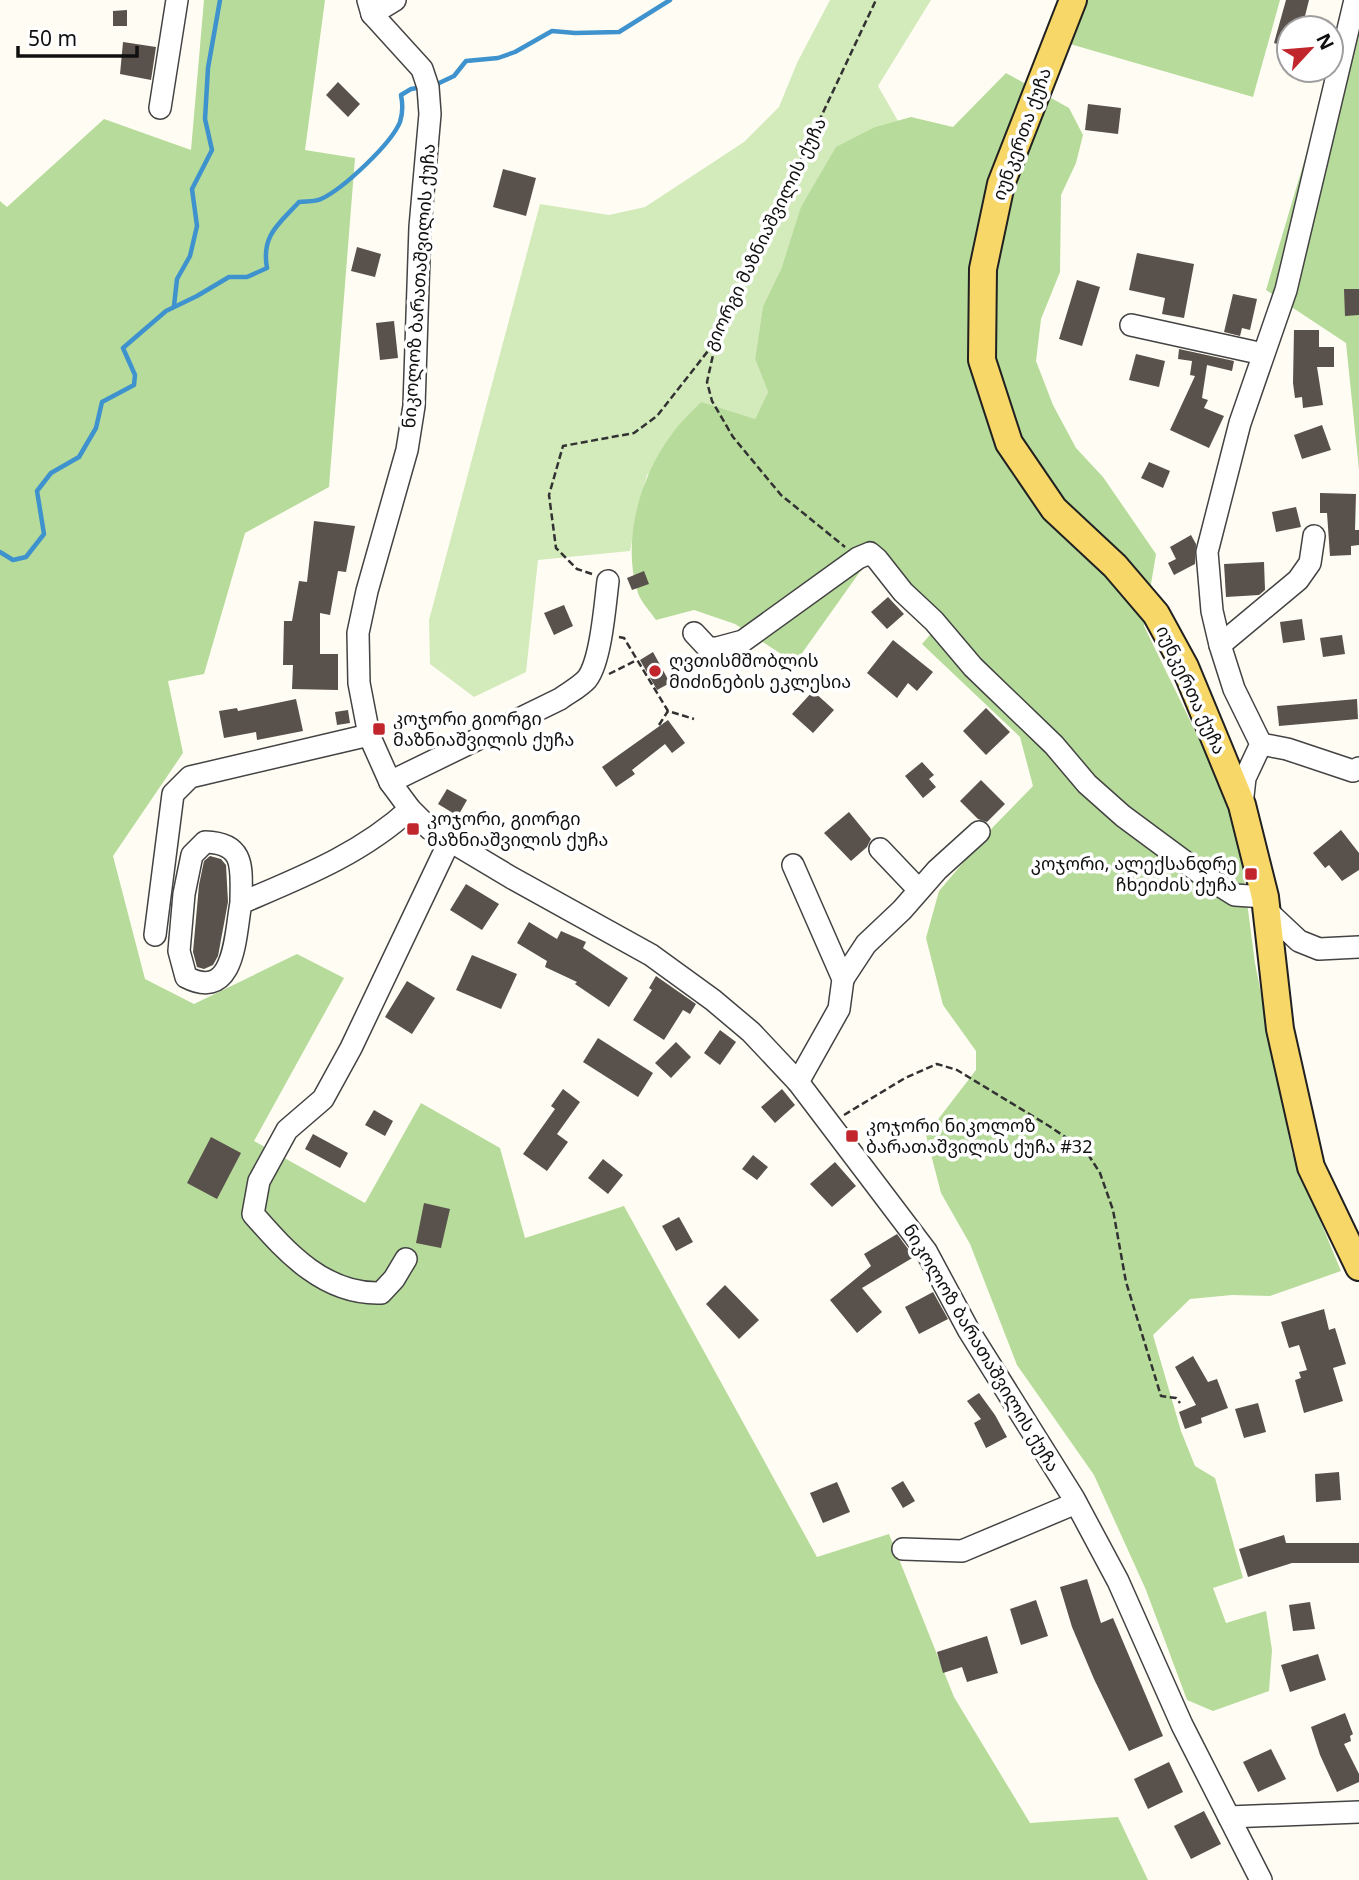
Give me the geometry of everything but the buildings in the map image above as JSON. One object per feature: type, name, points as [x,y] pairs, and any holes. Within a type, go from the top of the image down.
[{"type":"main road","name":"იუნკერთა ქუჩა","points":[[1073,0],[1000,184],[983,270],[982,360],[1009,443],[1054,509],[1115,566],[1156,614],[1185,667],[1241,804],[1266,904],[1280,1029],[1311,1167],[1359,1267]]},
{"type":"street","points":[[160,108],[177,0]]},
{"type":"street","points":[[370,7],[395,0]]},
{"type":"street","points":[[1261,744],[1234,689],[1220,645],[1212,611],[1207,552],[1240,423],[1286,290],[1355,0]]},
{"type":"street","name":"ნიკოლოზ ბარათაშვილის ქუჩა","points":[[370,7],[422,69],[428,86],[430,114],[420,227],[414,406],[407,450],[367,591],[358,634],[359,683],[369,736],[390,782],[410,809],[430,828],[512,878],[651,955],[713,1000],[751,1032],[798,1082],[926,1251],[969,1331],[1076,1503],[1118,1581],[1182,1725],[1261,1880]]},
{"type":"street","points":[[1131,325],[1263,354]]},
{"type":"street","points":[[1220,645],[1298,580],[1310,563],[1314,536]]},
{"type":"street","points":[[694,633],[708,648],[743,642],[858,558],[870,553],[903,593],[934,621],[974,667],[1054,745],[1087,784],[1123,816],[1200,873],[1235,895],[1266,904],[1299,942],[1320,949],[1359,947]]},
{"type":"street","points":[[390,782],[560,699],[586,681],[593,670],[603,625],[608,580]]},
{"type":"street","points":[[156,935],[173,794],[190,778],[369,736]]},
{"type":"street","points":[[1241,804],[1245,778],[1261,744]]},
{"type":"street","points":[[1261,744],[1287,749],[1353,771],[1359,768]]},
{"type":"street","points":[[241,903],[308,875],[362,847],[410,809]]},
{"type":"street","points":[[798,1082],[839,1009],[843,979],[866,944],[902,910],[937,870],[979,832]]},
{"type":"street","points":[[406,1259],[394,1279],[381,1293],[362,1294],[330,1284],[284,1249],[253,1214],[259,1181],[287,1130],[323,1098],[351,1048],[450,840]]},
{"type":"street","points":[[205,842],[220,842],[235,850],[241,866],[241,903],[232,957],[226,972],[215,981],[198,983],[186,977],[179,951],[184,894],[192,855],[205,842]]},
{"type":"street","points":[[880,849],[919,890]]},
{"type":"street","points":[[793,866],[843,979]]},
{"type":"street","points":[[903,1549],[962,1551],[1076,1503]]},
{"type":"street","points":[[1229,1817],[1359,1812]]},
{"type":"path","name":"გიორგი მაზნიაშვილის ქუჩა","points":[[608,580],[576,569],[555,548],[549,495],[563,446],[634,433],[657,416],[715,342],[876,0]]},
{"type":"path","points":[[715,342],[707,382],[712,401],[733,437],[781,495],[858,558]]},
{"type":"path","points":[[620,637],[624,638],[668,711],[694,719]]},
{"type":"path","points":[[593,670],[608,674],[637,660]]},
{"type":"path","points":[[659,725],[668,711]]},
{"type":"path","points":[[830,1125],[905,1078],[937,1064],[957,1070],[1086,1152],[1100,1173],[1114,1210],[1126,1282],[1161,1396],[1176,1398],[1180,1403]]},
{"type":"green space","points":[[204,0],[325,0],[305,150],[355,158],[329,487],[245,533],[204,674],[168,681],[183,753],[113,856],[145,979],[194,1004],[297,954],[344,978],[254,1141],[365,1203],[421,1103],[500,1148],[525,1238],[624,1206],[817,1557],[889,1534],[954,1697],[1030,1823],[1118,1817],[1148,1880],[0,1880],[0,201],[7,207],[104,119],[191,150]]},
{"type":"green space","points":[[830,0],[931,0],[878,86],[898,121],[875,127],[782,267],[763,306],[755,359],[768,392],[755,419],[647,475],[630,551],[538,560],[526,672],[474,697],[430,664],[429,620],[540,204],[609,215],[645,207],[744,142],[779,107],[797,63]]},
{"type":"green space","points":[[1088,0],[1280,0],[1253,97],[1070,44]]},
{"type":"green space","points":[[1352,0],[1359,0],[1359,470],[1346,343],[1266,290],[1327,84],[1345,84],[1345,24]]},
{"type":"green space","points":[[1006,73],[1069,108],[1083,135],[1076,163],[1061,195],[1060,272],[1041,319],[1036,361],[1053,405],[1076,448],[1103,477],[1156,554],[1144,626],[1200,741],[1237,826],[1255,963],[1292,1153],[1341,1271],[1270,1296],[1232,1295],[1190,1299],[1153,1335],[1181,1431],[1195,1466],[1215,1478],[1243,1578],[1213,1588],[1226,1623],[1266,1611],[1272,1650],[1269,1691],[1213,1711],[1187,1700],[1146,1590],[1094,1475],[1017,1365],[970,1244],[941,1193],[926,1135],[976,1070],[976,1051],[943,1005],[926,938],[939,891],[994,826],[1033,786],[1020,737],[922,644],[941,622],[869,559],[795,663],[735,624],[694,610],[656,620],[639,596],[633,573],[633,531],[643,489],[651,469],[675,430],[701,402],[755,419],[768,392],[755,359],[763,306],[782,267],[801,207],[836,147],[875,127],[911,117],[953,127]]},
{"type":"waterway","points":[[174,306],[177,279],[190,256],[197,226],[192,189],[212,150],[205,119],[208,68],[220,0]]},
{"type":"waterway","points":[[435,85],[454,76],[466,61],[498,58],[515,52],[552,31],[619,32],[670,0]]},
{"type":"waterway","points":[[0,552],[13,560],[26,557],[44,534],[37,491],[51,473],[79,457],[96,428],[102,402],[134,385],[135,375],[123,348],[166,311],[229,277],[247,277],[267,268],[269,238],[279,224],[299,202],[321,199],[330,194],[365,165],[387,142],[400,122],[401,95],[411,89],[423,87]]},
{"type":"place","name":"ღვთისმშობლის მიძინების ეკლესია","points":[[655,671]]},
{"type":"place","name":"კოჯორი გიორგი მაზნიაშვილის ქუჩა","points":[[379,729]]},
{"type":"place","name":"კოჯორი, გიორგი მაზნიაშვილის ქუჩა","points":[[413,829]]},
{"type":"place","name":"კოჯორი, ალექსანდრე ჩხეიძის ქუჩა","points":[[1251,874]]},
{"type":"place","name":"კოჯორი ნიკოლოზ ბარათაშვილის ქუჩა #32","points":[[852,1136]]}]
